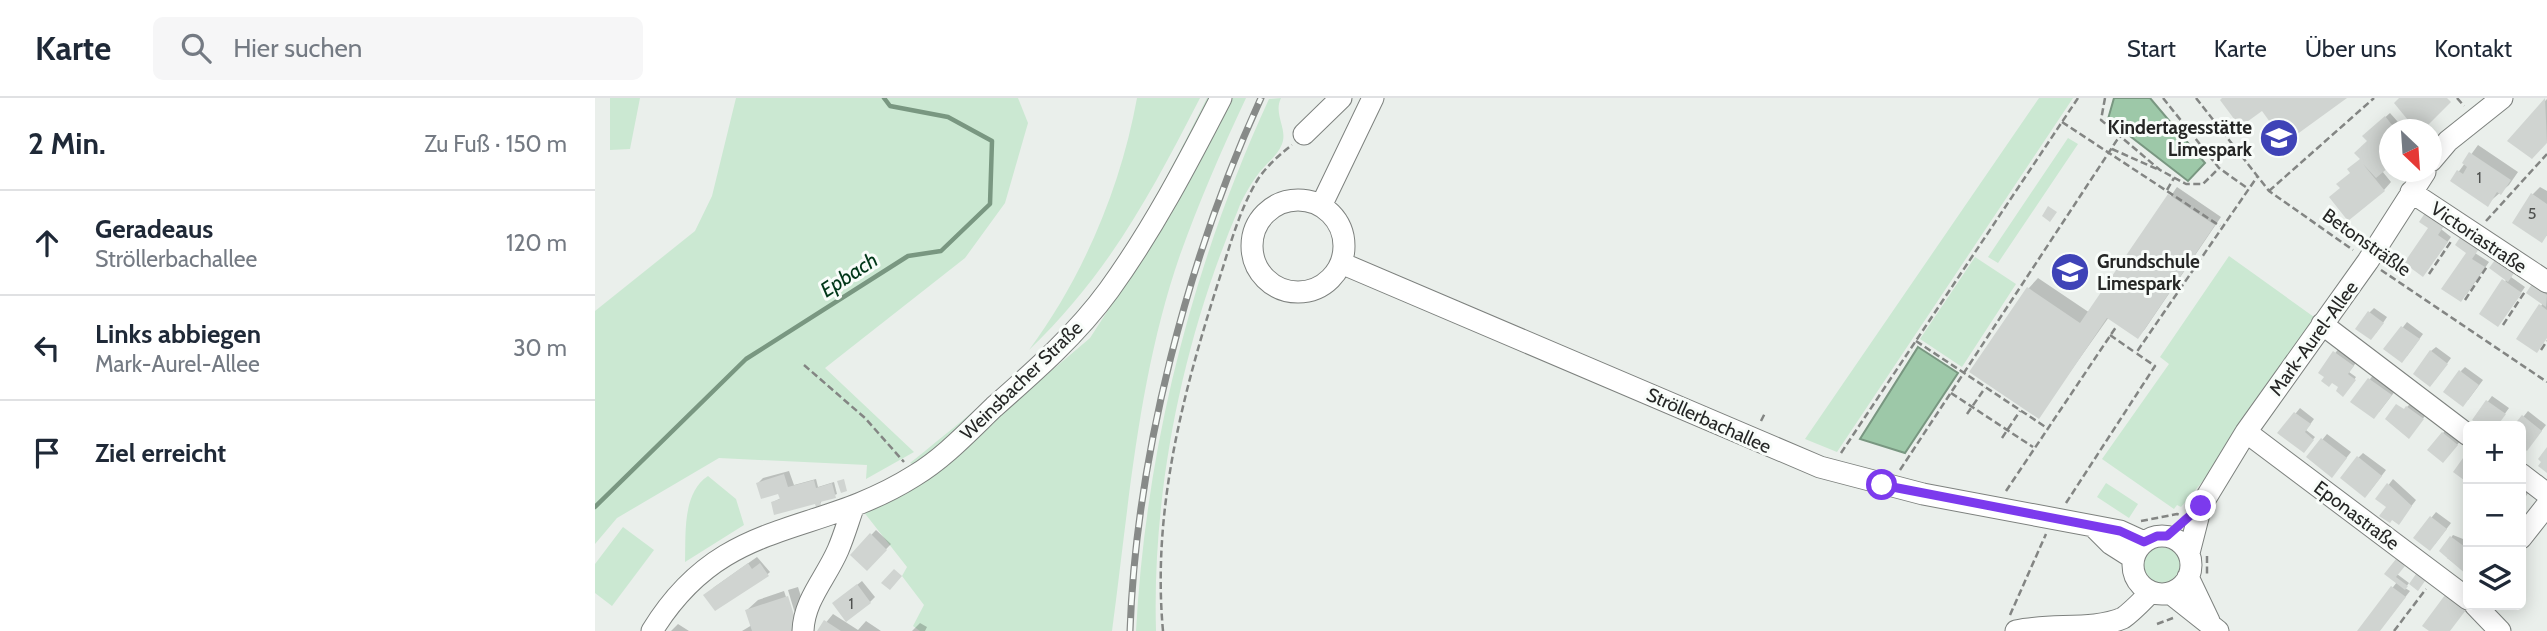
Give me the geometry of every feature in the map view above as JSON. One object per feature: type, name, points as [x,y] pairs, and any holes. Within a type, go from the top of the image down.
[{"type":"street","name":"Weinsbacher Straße","points":[[652,631],[664,611],[691,580],[715,560],[770,532],[853,508],[925,469],[1035,370],[1108,291],[1157,218],[1221,98]]},
{"type":"street","points":[[1304,134],[1341,98]]},
{"type":"street","points":[[1321,206],[1373,98]]},
{"type":"street","points":[[2442,148],[2502,98]]},
{"type":"street","name":"Mark-Aurel-Allee","points":[[2189,553],[2201,506],[2246,432],[2368,261],[2418,182]]},
{"type":"street","name":"Victoriastraße","points":[[2411,192],[2541,279]]},
{"type":"street","points":[[1291,201],[1307,201],[1321,206],[1340,227],[1344,240],[1341,263],[1327,282],[1314,290],[1283,290],[1270,283],[1259,272],[1248,224],[1276,205],[1291,201]]},
{"type":"street","name":"Ströllerbachallee","points":[[1341,263],[1820,467],[1923,494],[2120,531],[2139,550]]},
{"type":"street","points":[[2322,324],[2463,431]]},
{"type":"street","name":"Eponastraße","points":[[2246,432],[2463,595]]},
{"type":"street","points":[[2526,478],[2547,494]]},
{"type":"street","points":[[2526,532],[2547,505]]},
{"type":"street","name":"Mark-Aurel-Allee","points":[[2167,536],[2201,506]]},
{"type":"street","points":[[803,631],[803,616],[809,601],[838,549],[853,508]]},
{"type":"street","points":[[2012,625],[2088,630],[2108,626],[2153,589],[2179,589],[2188,577],[2191,563],[2189,553],[2176,539],[2167,536],[2157,536],[2139,550],[2153,589],[2213,626]]},
{"type":"street","points":[[2188,577],[2213,626]]},
{"type":"street","points":[[2480,610],[2500,631]]},
{"type":"path","points":[[1852,458],[1840,456],[2078,98]]},
{"type":"path","points":[[2105,98],[2101,120],[2161,170]]},
{"type":"path","points":[[2163,98],[2219,169],[2247,188]]},
{"type":"path","name":"Betonsträßle","points":[[2196,98],[2269,191],[2547,382]]},
{"type":"path","points":[[2269,191],[2374,98]]},
{"type":"path","points":[[2062,122],[2221,227]]},
{"type":"path","points":[[1163,631],[1158,583],[1171,455],[1206,321],[1248,224],[1246,202],[1263,172],[1304,134]]},
{"type":"path","points":[[1912,473],[1899,470],[2119,137]]},
{"type":"path","points":[[2112,149],[2186,184],[2203,184],[2219,169]]},
{"type":"path","points":[[2429,274],[2468,230],[2547,154]]},
{"type":"path","points":[[2136,353],[2257,177]]},
{"type":"path","points":[[2167,190],[2174,178]]},
{"type":"path","points":[[2465,300],[2498,250]]},
{"type":"path","points":[[2504,325],[2541,279]]},
{"type":"path","points":[[2017,493],[2004,491],[2116,327]]},
{"type":"path","points":[[2063,507],[2155,366],[2110,335]]},
{"type":"path","points":[[1916,341],[2047,428]]},
{"type":"path","points":[[2541,350],[2547,341]]},
{"type":"path","points":[[804,365],[865,418],[906,464],[895,469]]},
{"type":"path","points":[[1967,414],[1985,387]]},
{"type":"path","points":[[1951,393],[2034,447]]},
{"type":"path","points":[[2002,438],[2021,410]]},
{"type":"path","points":[[2012,625],[2047,531]]},
{"type":"path","points":[[2394,631],[2437,575]]},
{"type":"shaded area","points":[[610,98],[640,98],[630,149],[610,150]]},
{"type":"shaded area","points":[[736,98],[1018,98],[1028,123],[1005,203],[965,258],[825,368],[914,452],[866,479],[867,465],[719,458],[617,518],[595,544],[595,311],[695,231],[712,196]]},
{"type":"shaded area","points":[[1137,98],[1200,98],[1126,232],[1082,292],[1029,350],[1083,262],[1097,230],[1121,165]]},
{"type":"shaded area","points":[[1207,98],[1213,98],[1187,153],[1081,316],[917,466],[910,463],[1015,375],[1055,337],[1094,292],[1147,212]]},
{"type":"shaded area","points":[[1229,98],[1246,98],[1187,235],[1154,347],[1137,441],[1112,631],[920,631],[913,626],[924,605],[902,576],[907,567],[863,511],[1030,389],[1090,338],[1147,250]]},
{"type":"shaded area","points":[[1281,98],[1279,110],[1282,144],[1246,193],[1201,311],[1175,416],[1166,470],[1159,524],[1156,631],[1136,631],[1150,494],[1177,359],[1217,227],[1242,162],[1269,99]]},
{"type":"shaded area","points":[[2039,98],[2073,98],[1837,452],[1805,439]]},
{"type":"shaded area","points":[[2114,98],[2150,98],[2205,163],[2188,181],[2108,119]]},
{"type":"shaded area","points":[[2068,138],[2078,144],[1998,263],[1988,257]]},
{"type":"shaded area","points":[[2229,256],[2314,317],[2213,469],[2181,507],[2177,505],[2174,509],[2102,459],[2169,364],[2160,357]]},
{"type":"shaded area","points":[[1975,257],[2016,284],[1962,367],[1920,339]]},
{"type":"shaded area","points":[[1918,347],[1958,373],[1905,453],[1860,439]]},
{"type":"shaded area","points":[[708,476],[736,499],[744,525],[685,562],[690,503],[700,483]]},
{"type":"shaded area","points":[[2106,483],[2138,504],[2129,518],[2097,497]]},
{"type":"shaded area","points":[[623,527],[654,550],[612,606],[595,593],[595,564]]},
{"type":"shaded area","points":[[2162,545],[2176,551],[2182,565],[2176,579],[2162,585],[2148,579],[2142,565],[2148,551]]},
{"type":"building","points":[[2347,98],[2285,143],[2262,111],[2240,127],[2220,100]]},
{"type":"building","points":[[2399,98],[2447,98],[2451,102],[2434,119],[2407,119],[2394,103]]},
{"type":"building","points":[[2545,98],[2547,143],[2532,159],[2507,141]]},
{"type":"building","points":[[2379,121],[2379,175],[2376,178],[2363,164],[2385,191],[2348,221],[2329,197],[2340,188],[2336,184],[2350,173],[2347,169],[2360,159],[2354,153],[2367,141],[2362,136]]},
{"type":"building","points":[[2469,152],[2511,180],[2501,195],[2497,192],[2488,207],[2450,181],[2457,170],[2463,174],[2467,167],[2462,163]]},
{"type":"building","points":[[2531,193],[2547,204],[2547,235],[2542,243],[2512,223]]},
{"type":"building","points":[[2168,194],[2215,225],[2138,339],[2107,318],[2039,419],[1969,372],[2027,287],[2080,323]]},
{"type":"building","points":[[2048,206],[2057,212],[2050,222],[2042,216]]},
{"type":"building","points":[[2425,213],[2444,226],[2438,235],[2448,242],[2423,277],[2404,263],[2428,228],[2419,222]]},
{"type":"building","points":[[2461,236],[2479,249],[2472,259],[2485,267],[2461,302],[2441,289],[2466,253],[2455,245]]},
{"type":"building","points":[[2495,260],[2514,273],[2508,282],[2489,268]]},
{"type":"building","points":[[2502,279],[2522,293],[2498,327],[2479,314]]},
{"type":"building","points":[[2532,284],[2547,295],[2546,307],[2526,293]]},
{"type":"building","points":[[2539,304],[2547,310],[2547,338],[2537,353],[2516,339]]},
{"type":"building","points":[[2368,311],[2384,323],[2371,340],[2355,329]]},
{"type":"building","points":[[2401,326],[2420,339],[2402,363],[2383,349]]},
{"type":"building","points":[[2430,350],[2448,364],[2430,387],[2413,374]]},
{"type":"building","points":[[2333,351],[2354,366],[2348,374],[2356,380],[2343,397],[2336,391],[2338,387],[2332,383],[2329,387],[2321,381],[2324,377],[2318,373]]},
{"type":"building","points":[[2459,370],[2479,385],[2463,407],[2443,392]]},
{"type":"building","points":[[2368,378],[2392,395],[2374,419],[2350,402]]},
{"type":"building","points":[[2486,400],[2506,414],[2501,421],[2472,420]]},
{"type":"building","points":[[2396,404],[2404,409],[2406,406],[2424,419],[2409,439],[2385,419]]},
{"type":"building","points":[[2294,412],[2311,424],[2305,432],[2314,440],[2304,453],[2277,433]]},
{"type":"building","points":[[2522,415],[2542,431],[2527,451],[2526,421],[2517,421]]},
{"type":"building","points":[[2442,432],[2458,445],[2443,463],[2427,450]]},
{"type":"building","points":[[2321,438],[2347,458],[2332,478],[2306,457]]},
{"type":"building","points":[[2547,447],[2547,473],[2538,466],[2541,462],[2538,459]]},
{"type":"building","points":[[2357,456],[2382,476],[2365,498],[2340,478]]},
{"type":"building","points":[[2463,458],[2463,479],[2453,472]]},
{"type":"building","points":[[784,474],[788,487],[814,480],[816,488],[832,483],[836,498],[820,502],[821,505],[816,507],[815,504],[774,515],[771,502],[780,499],[778,494],[761,499],[756,483]]},
{"type":"building","points":[[844,479],[847,491],[841,493],[837,481]]},
{"type":"building","points":[[2387,483],[2412,506],[2399,525],[2379,516],[2386,507],[2375,499]]},
{"type":"building","points":[[2430,516],[2447,529],[2430,551],[2413,538]]},
{"type":"building","points":[[870,533],[887,550],[867,571],[850,555]]},
{"type":"building","points":[[2450,536],[2463,545],[2463,572],[2439,551]]},
{"type":"building","points":[[2396,559],[2405,566],[2396,577],[2408,586],[2405,590],[2384,574]]},
{"type":"building","points":[[748,563],[752,569],[760,563],[769,576],[715,611],[703,595]]},
{"type":"building","points":[[894,569],[902,576],[890,590],[881,583]]},
{"type":"building","points":[[2416,574],[2425,581],[2418,591],[2409,584]]},
{"type":"building","points":[[857,584],[871,603],[846,622],[832,603]]},
{"type":"building","points":[[2391,586],[2406,597],[2380,631],[2357,631]]},
{"type":"building","points":[[2445,595],[2466,610],[2450,631],[2429,631],[2422,626]]},
{"type":"building","points":[[788,596],[798,628],[795,631],[752,631],[745,610]]},
{"type":"building","points":[[824,620],[841,631],[817,631]]},
{"type":"waterway","name":"Epbach","points":[[595,507],[746,359],[908,256],[941,251],[990,204],[992,141],[948,117],[890,106],[884,98]]},
{"type":"railway","points":[[1130,631],[1134,565],[1143,497],[1170,359],[1211,224],[1261,98]]},
{"type":"place","name":"Kindertagesstätte Limespark","points":[[2279,138]]},
{"type":"place","name":"Grundschule Limespark","points":[[2070,272]]},
{"type":"route","points":[[1882,485],[2120,531],[2144,542],[2157,536],[2167,536],[2201,506]]}]
